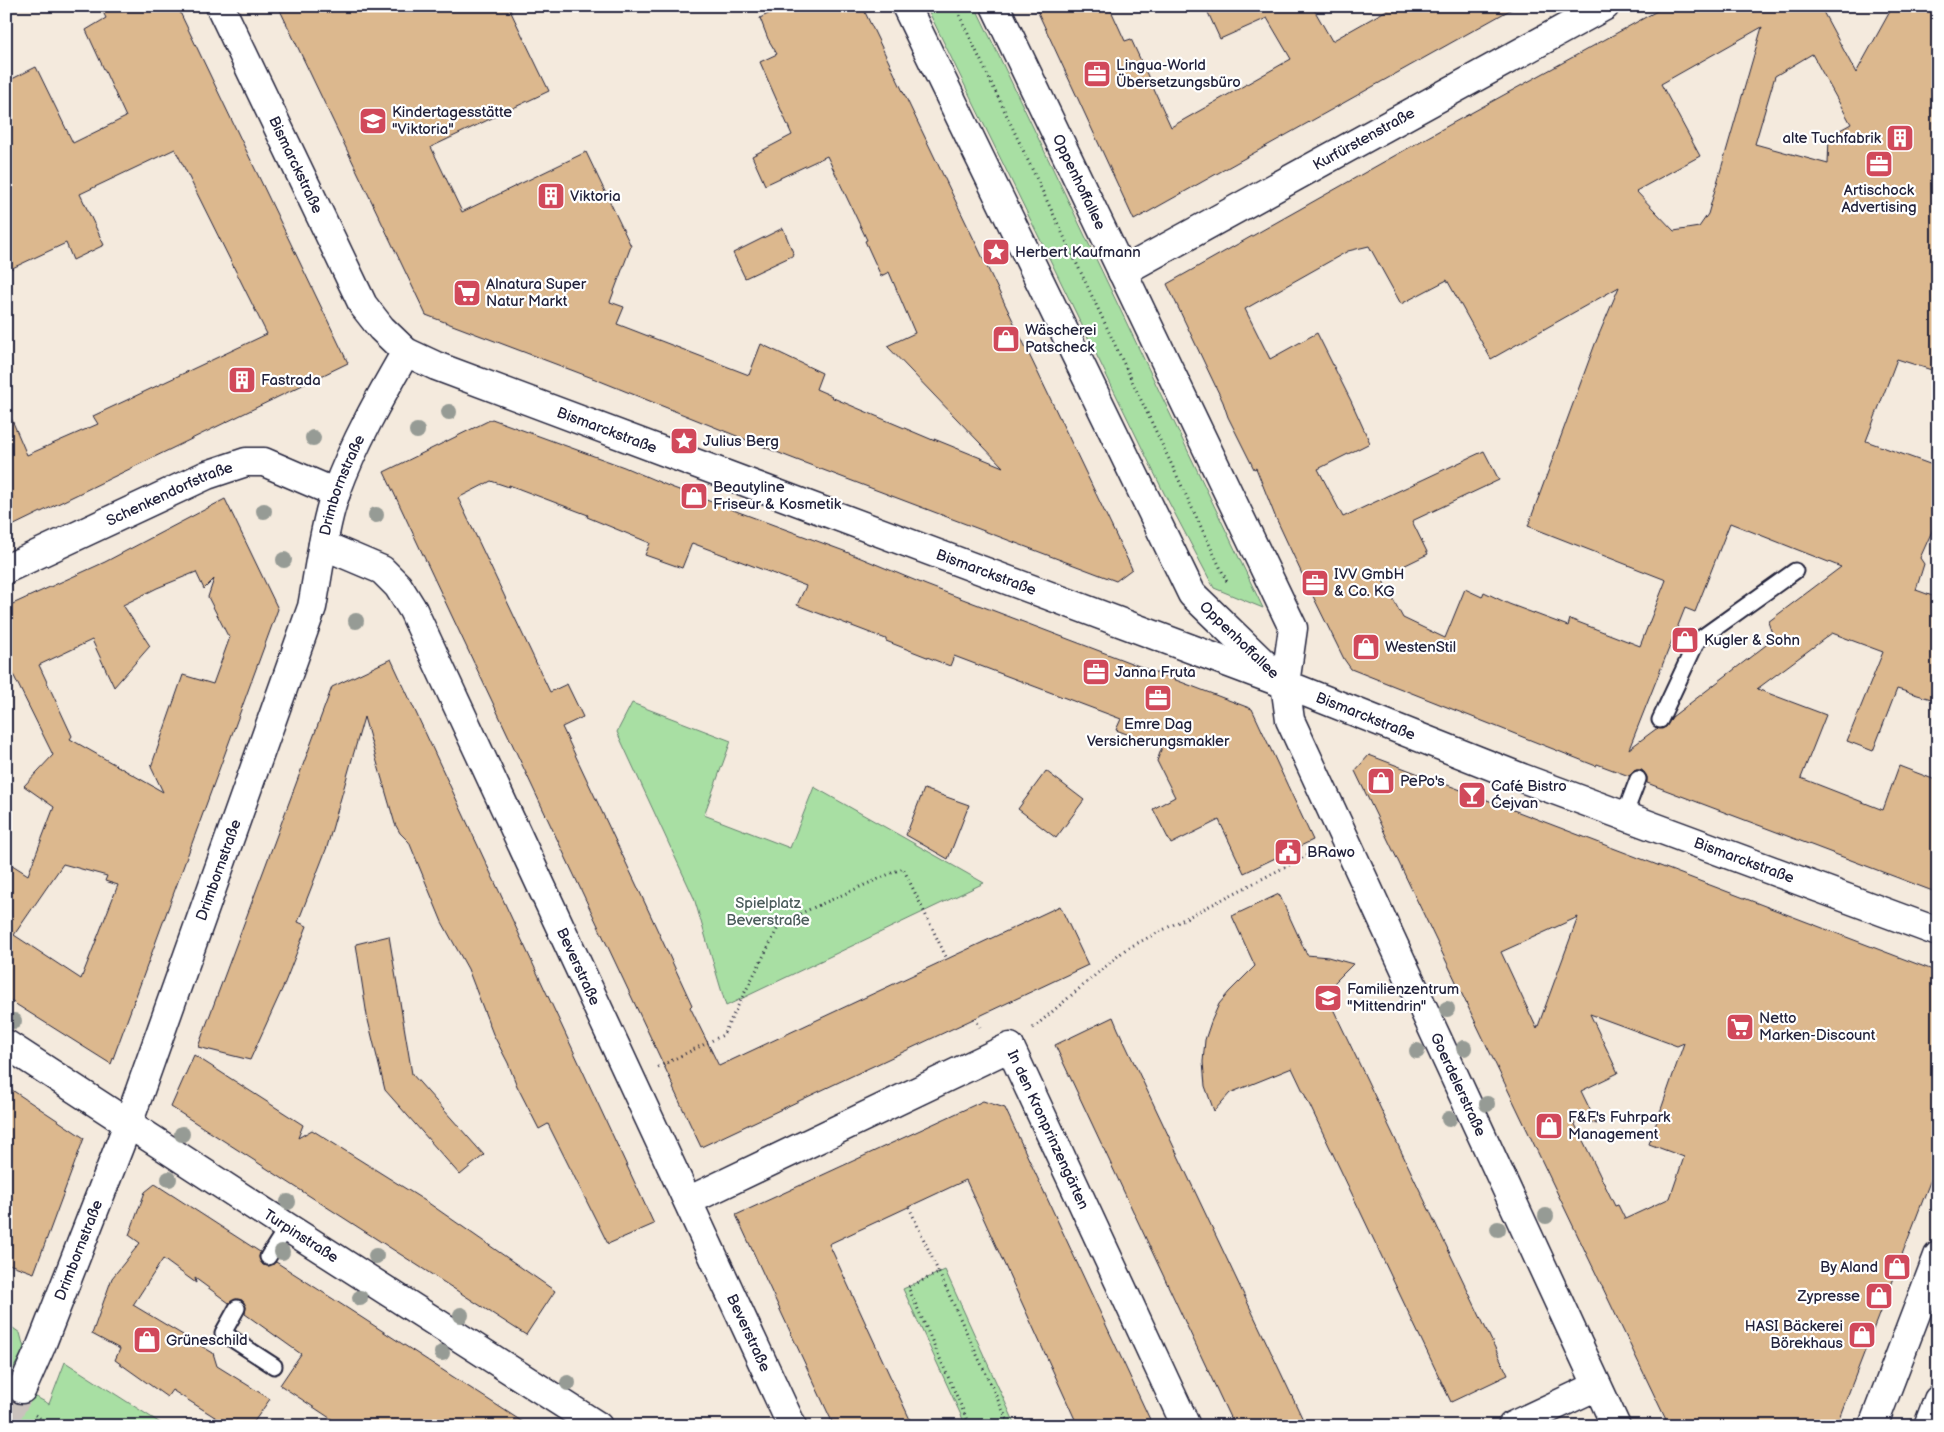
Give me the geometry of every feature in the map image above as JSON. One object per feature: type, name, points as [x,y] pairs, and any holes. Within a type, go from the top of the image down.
[{"type":"street","name":"Bismarckstraße","points":[[220,6],[364,305],[381,328],[406,352],[436,366],[1284,684],[1522,778],[1938,932]]},
{"type":"street","name":"Oppenhoffallee","points":[[906,6],[1192,594],[1284,684]]},
{"type":"street","name":"Oppenhoffallee","points":[[995,6],[1293,628],[1284,684]]},
{"type":"street","name":"Kurfürstenstraße","points":[[1122,272],[1605,6]]},
{"type":"street","name":"Drimbornstraße","points":[[22,1389],[41,1346],[128,1124],[312,607],[323,545],[336,493],[374,407],[406,352]]},
{"type":"street","name":"Schenkendorfstraße","points":[[6,569],[208,475],[246,462],[264,462],[336,493]]},
{"type":"street","name":"Beverstraße","points":[[323,545],[382,570],[398,586],[413,610],[792,1426]]},
{"type":"street","name":"Goerdelerstraße","points":[[1284,684],[1290,720],[1616,1426]]},
{"type":"street","name":"Turpinstraße","points":[[6,1044],[287,1227],[597,1425]]},
{"type":"street","name":"In den Kronprinzengärten","points":[[688,1201],[1010,1047],[1186,1426]]},
{"type":"street","points":[[1872,1426],[1938,1256]]},
{"type":"street","points":[[1512,1426],[1597,1386]]},
{"type":"street","points":[[1928,1426],[1938,1400]]},
{"type":"lane","points":[[1660,720],[1697,641],[1795,572]]},
{"type":"lane","points":[[1624,816],[1638,779]]},
{"type":"lane","points":[[268,1257],[287,1227]]},
{"type":"lane","points":[[237,1308],[223,1333],[274,1366]]},
{"type":"path","points":[[955,6],[1231,590]]},
{"type":"path","points":[[1010,1047],[1126,949],[1344,837]]},
{"type":"path","points":[[632,1080],[723,1035],[781,922],[903,868],[947,959]]},
{"type":"path","points":[[909,1207],[1010,1426]]},
{"type":"path","points":[[939,1273],[908,1288],[970,1426]]},
{"type":"green space","points":[[926,6],[975,6],[1263,608],[1214,588],[1164,493]]},
{"type":"green space","name":"Spielplatz Beverstraße","points":[[632,703],[731,741],[704,815],[790,848],[814,787],[984,883],[726,1006],[694,898],[617,732]]},
{"type":"green space","points":[[945,1270],[1016,1426],[966,1426],[903,1289]]},
{"type":"green space","points":[[6,1323],[20,1333],[24,1348],[7,1381],[49,1404],[65,1362],[165,1426],[6,1426]]},
{"type":"building","points":[[100,6],[177,6],[348,363],[6,529],[6,406],[27,455],[98,424],[93,416],[267,334],[175,149],[80,194],[104,245],[73,260],[66,243],[6,271],[6,82],[36,67],[73,143],[126,117],[86,30],[106,18]]},
{"type":"building","points":[[278,6],[508,6],[549,91],[431,147],[462,212],[586,152],[631,246],[610,302],[624,307],[617,324],[749,375],[761,344],[822,373],[816,389],[831,397],[935,441],[934,439],[1003,467],[887,346],[915,333],[889,272],[881,276],[865,241],[867,240],[827,156],[765,185],[752,156],[792,135],[760,62],[777,54],[768,39],[760,18],[784,6],[862,6],[1132,569],[1116,581],[789,457],[595,379],[426,315]]},
{"type":"building","points":[[1035,6],[1109,6],[1125,41],[1131,39],[1171,127],[1291,59],[1267,18],[1220,39],[1205,6],[1312,6],[1332,41],[1394,6],[1517,6],[1134,220]]},
{"type":"building","points":[[1666,6],[1820,6],[1856,73],[1893,6],[1938,6],[1938,372],[1897,359],[1866,441],[1938,467],[1938,528],[1933,529],[1920,558],[1924,564],[1916,590],[1938,598],[1938,701],[1897,689],[1873,751],[1847,741],[1883,652],[1832,633],[1757,689],[1826,715],[1801,778],[1883,810],[1899,766],[1938,781],[1938,893],[1647,783],[1647,777],[1642,770],[1636,770],[1629,776],[1597,764],[1596,766],[1351,669],[1344,659],[1275,516],[1256,468],[1254,469],[1228,417],[1223,402],[1167,284],[1451,124]],"holes":[[[1762,27],[1708,214],[1699,227],[1674,231],[1636,191],[1700,156],[1661,84]],[[1812,54],[1851,124],[1829,136],[1828,164],[1755,144],[1775,76]],[[1369,246],[1401,304],[1447,280],[1491,359],[1619,287],[1595,344],[1528,526],[1666,580],[1640,646],[1570,619],[1568,626],[1509,604],[1484,592],[1482,597],[1465,589],[1445,638],[1403,618],[1381,577],[1428,554],[1412,521],[1499,480],[1484,451],[1343,517],[1318,469],[1370,443],[1351,401],[1317,333],[1270,359],[1245,309],[1348,251]],[[1730,523],[1841,567],[1768,622],[1774,639],[1672,717],[1666,727],[1656,729],[1629,749],[1685,608],[1695,612]]]},
{"type":"building","points":[[783,228],[794,255],[745,278],[733,253]]},
{"type":"building","points":[[492,419],[624,467],[671,487],[844,551],[926,585],[1252,709],[1313,840],[1244,873],[1219,820],[1171,844],[1153,809],[1175,797],[1157,761],[1162,747],[1116,730],[1121,719],[954,656],[950,666],[797,605],[806,586],[692,543],[682,568],[645,555],[650,543],[587,517],[588,515],[509,485],[509,487],[491,481],[458,498],[550,692],[567,684],[583,717],[562,727],[692,1005],[690,1007],[719,1066],[1060,906],[1088,965],[701,1147],[384,472]]},
{"type":"building","points":[[225,499],[278,609],[111,1064],[6,998],[6,861],[28,875],[54,807],[24,786],[53,755],[6,660],[6,607],[105,562]],"holes":[[[196,572],[204,589],[214,579],[208,597],[230,637],[213,684],[183,675],[151,767],[163,792],[70,739],[72,736],[39,665],[92,640],[114,687],[150,646],[123,605]],[[63,864],[107,876],[105,881],[118,885],[81,979],[14,935]]]},
{"type":"building","points":[[391,659],[654,1224],[608,1244],[548,1124],[539,1129],[517,1086],[493,1034],[468,969],[442,922],[409,842],[400,833],[395,824],[364,717],[327,847],[298,922],[307,926],[284,985],[250,1060],[198,1047],[332,687]]},
{"type":"building","points":[[1369,755],[1938,972],[1938,1161],[1836,1426],[1669,1426],[1355,771]],"holes":[[[1578,917],[1537,1029],[1501,952]],[[1590,1014],[1677,1046],[1684,1043],[1649,1144],[1684,1157],[1670,1198],[1625,1219],[1618,1205],[1615,1206],[1570,1114],[1597,1124],[1581,1091],[1618,1073]]]},
{"type":"building","points":[[1046,771],[1084,800],[1056,838],[1018,809]]},
{"type":"building","points":[[924,789],[969,805],[948,859],[906,835]]},
{"type":"building","points":[[1279,894],[1307,955],[1328,957],[1353,964],[1325,992],[1508,1375],[1451,1402],[1292,1068],[1230,1093],[1214,1111],[1205,1086],[1203,1062],[1205,1040],[1211,1022],[1219,1004],[1255,966],[1232,916]]},
{"type":"building","points":[[389,936],[412,1074],[484,1155],[460,1175],[385,1090],[367,1016],[356,944]]},
{"type":"building","points":[[1113,1017],[1306,1426],[1234,1426],[1055,1045]]},
{"type":"building","points":[[194,1055],[303,1125],[298,1138],[312,1130],[427,1202],[555,1291],[526,1335],[171,1107]]},
{"type":"building","points":[[6,1086],[84,1138],[34,1273],[6,1263]]},
{"type":"building","points":[[983,1101],[1005,1108],[1153,1426],[1078,1426],[966,1180],[829,1244],[913,1426],[834,1426],[736,1215]]},
{"type":"building","points":[[155,1184],[260,1252],[259,1257],[263,1265],[268,1266],[276,1262],[529,1426],[342,1426],[280,1385],[301,1354],[245,1314],[246,1307],[242,1300],[236,1299],[229,1303],[195,1278],[196,1283],[163,1259],[133,1305],[213,1353],[217,1366],[270,1399],[251,1426],[229,1426],[172,1390],[167,1397],[115,1360],[120,1349],[92,1334],[112,1278],[140,1243],[129,1235],[145,1192]]},
{"type":"tunnel","points":[[6,1416],[22,1389]]},
{"type":"place","name":"Lingua-World Übersetzungsbüro","points":[[1097,74]]},
{"type":"place","name":"Kindertagesstätte \"Viktoria\"","points":[[373,121]]},
{"type":"place","name":"alte Tuchfabrik","points":[[1900,138]]},
{"type":"place","name":"Artischock Advertising","points":[[1879,164]]},
{"type":"place","name":"Viktoria","points":[[551,196]]},
{"type":"place","name":"Herbert Kaufmann","points":[[996,252]]},
{"type":"place","name":"Alnatura Super Natur Markt","points":[[467,293]]},
{"type":"place","name":"Wäscherei Patscheck","points":[[1006,339]]},
{"type":"place","name":"Fastrada","points":[[242,380]]},
{"type":"place","name":"Julius Berg","points":[[684,441]]},
{"type":"place","name":"Beautyline Friseur & Kosmetik","points":[[694,496]]},
{"type":"place","name":"IVV GmbH & Co. KG","points":[[1315,583]]},
{"type":"place","name":"Kugler & Sohn","points":[[1685,640]]},
{"type":"place","name":"WestenStil","points":[[1366,647]]},
{"type":"place","name":"Janna Fruta","points":[[1096,672]]},
{"type":"place","name":"Emre Dag Versicherungsmakler","points":[[1158,698]]},
{"type":"place","name":"PePo's","points":[[1381,781]]},
{"type":"place","name":"Café Bistro Ćejvan","points":[[1472,795]]},
{"type":"place","name":"BRawo","points":[[1288,852]]},
{"type":"place","name":"Familienzentrum \"Mittendrin\"","points":[[1328,998]]},
{"type":"place","name":"Netto Marken-Discount","points":[[1740,1027]]},
{"type":"place","name":"F&F's Fuhrpark Management","points":[[1549,1126]]},
{"type":"place","name":"By Aland","points":[[1897,1267]]},
{"type":"place","name":"Zypresse","points":[[1879,1296]]},
{"type":"place","name":"HASI Bäckerei Börekhaus","points":[[1862,1335]]},
{"type":"place","name":"Grüneschild","points":[[147,1340]]}]
